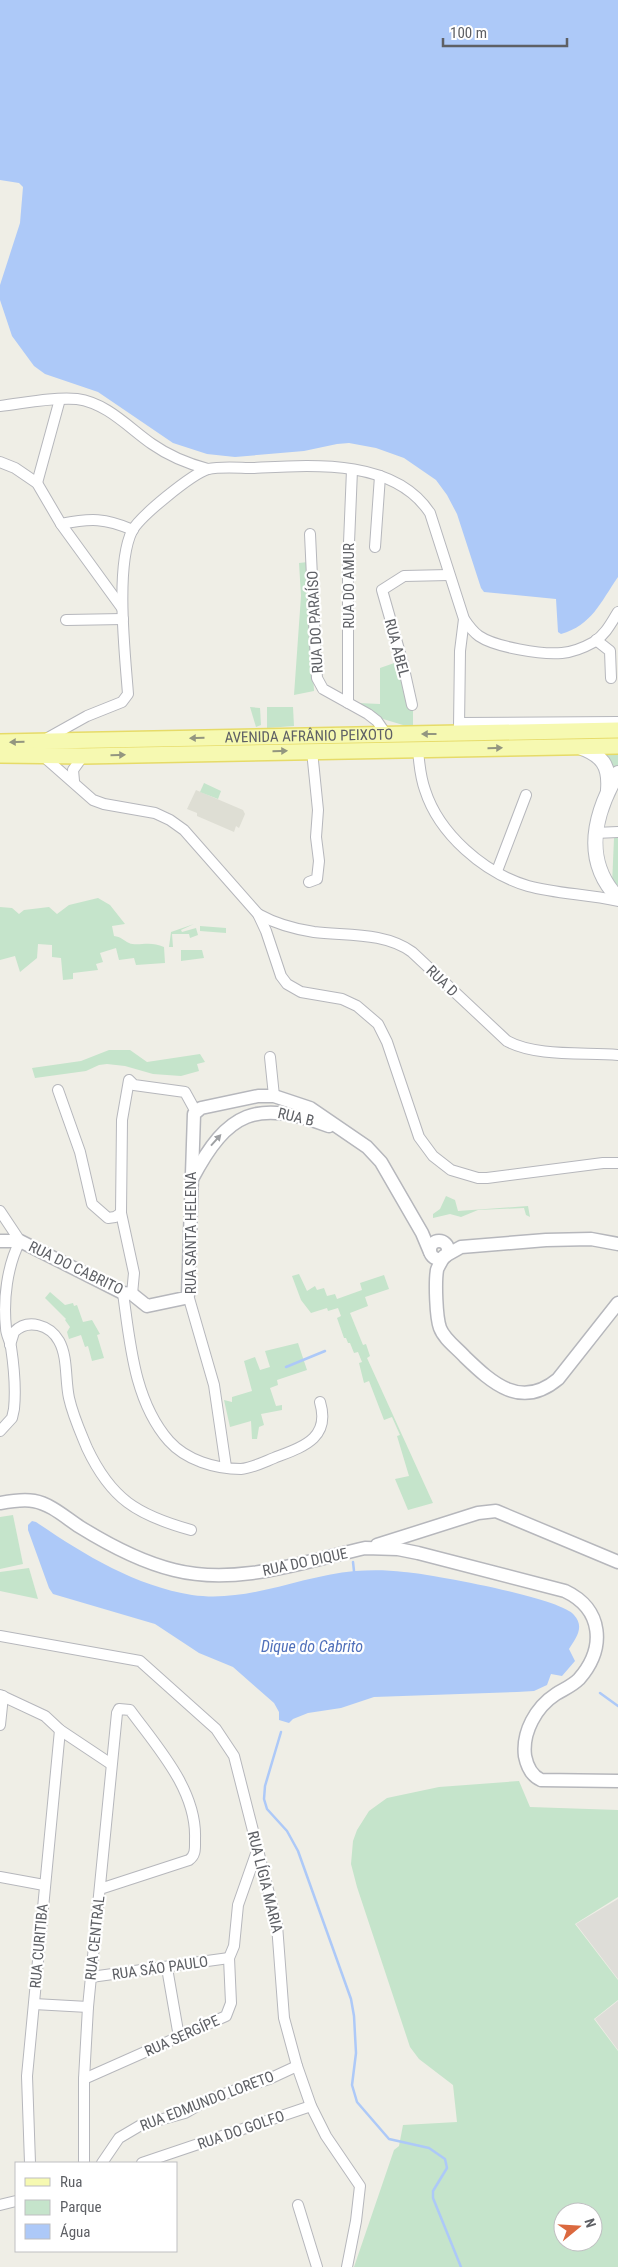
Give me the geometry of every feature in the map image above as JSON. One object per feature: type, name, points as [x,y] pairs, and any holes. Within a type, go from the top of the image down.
[{"type":"main road","name":"AVENIDA AFRÂNIO PEIXOTO","points":[[0,755],[42,748],[386,734],[459,728],[617,727]]},
{"type":"main road","points":[[601,759],[617,749],[617,727]]},
{"type":"main road","name":"AVENIDA AFRÂNIO PEIXOTO","points":[[0,742],[83,756],[418,748],[579,747],[617,749]]},
{"type":"main road","points":[[579,747],[595,752],[601,759],[606,770],[608,791]]},
{"type":"main road","points":[[618,774],[608,791],[595,833],[595,856],[607,883],[618,898]]},
{"type":"street","points":[[0,406],[60,399],[77,399],[97,404],[154,445],[192,465],[208,469],[304,466],[352,470],[380,476],[409,492],[424,504],[429,511],[464,619],[474,632],[485,640],[551,654],[571,651],[596,640],[609,628],[617,615]]},
{"type":"street","points":[[37,483],[60,399]]},
{"type":"street","points":[[0,462],[15,468],[37,483],[61,524],[123,613]]},
{"type":"street","points":[[208,469],[182,485],[141,520],[133,530],[128,541],[123,613],[128,694],[126,698],[122,702],[86,716],[42,748],[74,781],[98,802],[155,813],[177,825],[203,850],[258,914],[266,931],[281,976],[286,984],[306,994],[346,1001],[363,1010],[378,1024],[387,1042],[419,1137],[433,1156],[444,1166],[460,1174],[487,1178],[603,1163],[618,1163]]},
{"type":"street","name":"RUA DO AMUR","points":[[348,703],[348,568],[352,470]]},
{"type":"street","points":[[375,547],[380,476]]},
{"type":"street","points":[[61,524],[96,518],[133,530]]},
{"type":"street","name":"RUA DO PARAÍSO","points":[[310,534],[317,678],[319,684],[328,693],[377,721],[386,734]]},
{"type":"street","name":"RUA ABEL","points":[[412,705],[402,660],[381,592],[386,586],[404,576],[449,576]]},
{"type":"street","points":[[66,620],[123,613]]},
{"type":"street","points":[[459,728],[460,651],[464,619]]},
{"type":"street","points":[[596,640],[610,652],[611,678]]},
{"type":"street","points":[[418,748],[419,770],[424,790],[436,814],[455,840],[475,857],[497,871],[527,886],[618,901]]},
{"type":"street","points":[[310,882],[317,879],[319,861],[316,837],[318,810],[312,751]]},
{"type":"street","points":[[74,781],[73,770],[83,756]]},
{"type":"street","points":[[497,871],[526,795]]},
{"type":"street","points":[[595,833],[618,832]]},
{"type":"street","name":"RUA D","points":[[258,914],[278,924],[293,928],[373,938],[403,946],[412,952],[507,1041],[514,1045],[549,1051],[618,1056]]},
{"type":"street","points":[[270,1057],[274,1096]]},
{"type":"street","points":[[196,1112],[186,1093],[134,1085],[129,1080],[124,1102],[121,1146],[121,1213],[134,1273],[128,1293],[135,1368],[152,1415],[169,1440],[184,1455],[198,1461],[226,1467],[246,1468],[301,1448],[312,1440],[321,1428],[323,1413],[320,1402]]},
{"type":"street","points":[[58,1090],[80,1152],[92,1204],[108,1218],[115,1217],[121,1213]]},
{"type":"street","name":"RUA B","points":[[196,1112],[201,1108],[241,1098],[274,1096],[297,1102],[310,1108],[367,1147],[382,1162],[422,1232],[437,1269]]},
{"type":"street","points":[[294,1115],[297,1102]]},
{"type":"street","name":"RUA SANTA HELENA","points":[[196,1112],[193,1118],[188,1295],[214,1385],[226,1467]]},
{"type":"street","name":"RUA B","points":[[191,1181],[211,1146],[230,1126],[238,1120],[261,1112],[294,1115],[343,1131]]},
{"type":"street","name":"RUA DO CABRITO","points":[[0,1211],[20,1241]]},
{"type":"street","points":[[422,1232],[441,1242],[461,1247],[553,1239],[598,1240],[618,1244]]},
{"type":"street","points":[[0,1431],[12,1418],[14,1409],[10,1345],[6,1328],[7,1285],[15,1251],[20,1241]]},
{"type":"street","name":"RUA DO CABRITO","points":[[0,1242],[20,1241],[128,1293],[149,1306],[185,1298],[188,1295]]},
{"type":"street","points":[[441,1242],[432,1244],[430,1253],[437,1258],[445,1256],[461,1247]]},
{"type":"street","points":[[441,1242],[446,1247],[445,1256],[437,1269],[438,1323],[442,1332],[483,1374],[504,1388],[516,1392],[536,1391],[551,1385],[558,1379],[618,1303]]},
{"type":"street","points":[[10,1345],[14,1332],[28,1324],[40,1325],[54,1335],[62,1350],[74,1420],[104,1479],[119,1497],[138,1510],[160,1520],[191,1530]]},
{"type":"street","name":"RUA DO DIQUE","points":[[0,1503],[23,1500],[42,1503],[98,1537],[133,1555],[169,1569],[200,1575],[239,1576],[365,1548],[392,1549],[418,1553],[565,1591],[586,1604],[594,1618],[598,1634],[593,1654],[580,1678],[556,1694],[535,1716],[527,1731],[525,1753],[530,1770],[541,1780],[618,1781]]},
{"type":"street","points":[[365,1548],[478,1513],[496,1511],[618,1562]]},
{"type":"street","points":[[418,1533],[418,1553]]},
{"type":"street","name":"RUA LÍGIA MARIA","points":[[0,1636],[136,1659],[213,1726],[229,1748],[238,1768],[246,1810],[277,1925],[284,2018],[297,2066],[311,2106],[326,2136],[360,2186],[356,2221],[347,2267]]},
{"type":"street","points":[[0,1725],[1,1695],[45,1716],[60,1730],[111,1764]]},
{"type":"street","name":"RUA CENTRAL","points":[[84,2162],[84,2079],[88,2008],[111,1764],[117,1713],[122,1708],[130,1710],[177,1778],[191,1806],[195,1833],[195,1853],[189,1860],[100,1889]]},
{"type":"street","name":"RUA CURITIBA","points":[[30,2162],[28,2076],[44,1885],[60,1730]]},
{"type":"street","name":"RUA SERGÍPE","points":[[84,2079],[226,2016],[231,2003],[229,1958],[234,1946],[239,1901],[255,1862],[257,1848]]},
{"type":"street","points":[[0,1877],[44,1885]]},
{"type":"street","name":"RUA SÃO PAULO","points":[[91,1977],[229,1958]]},
{"type":"street","points":[[167,1968],[179,2037]]},
{"type":"street","points":[[34,2004],[88,2008]]},
{"type":"street","name":"RUA EDMUNDO LORETO","points":[[103,2162],[119,2138],[141,2125],[184,2113],[209,2100],[269,2079],[297,2066]]},
{"type":"street","name":"RUA DO GOLFO","points":[[145,2162],[311,2106]]},
{"type":"street","points":[[0,2205],[15,2201]]},
{"type":"street","points":[[298,2205],[317,2267]]},
{"type":"shaded area","points":[[196,790],[243,810],[245,814],[239,828],[236,826],[234,832],[197,816],[197,813],[187,809]]},
{"type":"shaded area","points":[[618,1899],[618,1979],[576,1924]]},
{"type":"shaded area","points":[[618,2001],[618,2050],[595,2019]]},
{"type":"green space","points":[[308,562],[314,691],[294,695],[301,596],[299,563]]},
{"type":"green space","points":[[400,661],[413,704],[413,728],[353,710],[358,703],[380,704],[380,668]]},
{"type":"green space","points":[[250,707],[260,708],[261,725],[256,727]]},
{"type":"green space","points":[[267,707],[293,707],[294,726],[267,728]]},
{"type":"green space","points":[[618,748],[618,769],[614,774],[597,749]]},
{"type":"green space","points":[[204,783],[221,791],[218,799],[200,792]]},
{"type":"green space","points":[[614,838],[618,838],[618,885],[612,885]]},
{"type":"green space","points":[[98,898],[110,905],[125,924],[112,926],[114,936],[132,944],[153,944],[164,947],[165,963],[136,965],[134,958],[119,960],[116,948],[100,953],[103,962],[96,964],[98,970],[73,973],[73,979],[63,980],[61,958],[52,957],[52,945],[38,944],[37,958],[20,972],[15,956],[0,960],[0,907],[12,908],[19,914],[24,910],[49,907],[57,914],[69,905]]},
{"type":"green space","points":[[194,924],[181,930],[182,932],[196,928],[198,935],[190,938],[189,934],[172,934],[173,947],[169,947],[171,932]]},
{"type":"green space","points":[[200,926],[226,928],[226,933],[200,931]]},
{"type":"green space","points":[[181,950],[202,950],[204,958],[181,961]]},
{"type":"green space","points":[[109,1050],[130,1050],[147,1062],[200,1054],[205,1062],[197,1064],[199,1071],[181,1076],[153,1074],[125,1066],[107,1064],[99,1065],[86,1071],[35,1078],[32,1068],[81,1061]]},
{"type":"green space","points":[[446,1196],[455,1200],[458,1211],[528,1206],[530,1217],[526,1215],[524,1208],[478,1210],[461,1217],[450,1214],[433,1218],[433,1214],[440,1209]]},
{"type":"green space","points":[[299,1274],[307,1291],[315,1286],[317,1290],[324,1288],[327,1296],[335,1294],[337,1299],[362,1290],[360,1283],[384,1275],[389,1289],[365,1297],[368,1306],[350,1313],[363,1345],[366,1344],[370,1356],[367,1358],[433,1503],[408,1510],[395,1479],[409,1476],[397,1436],[400,1435],[392,1417],[384,1420],[369,1381],[364,1383],[359,1363],[362,1362],[358,1352],[354,1353],[350,1343],[344,1338],[337,1318],[341,1316],[338,1308],[328,1311],[327,1308],[311,1313],[301,1300],[292,1276]]},
{"type":"green space","points":[[50,1292],[65,1305],[73,1303],[74,1306],[77,1305],[83,1322],[92,1320],[100,1334],[97,1335],[104,1358],[92,1361],[88,1346],[85,1347],[81,1335],[69,1339],[67,1332],[70,1327],[66,1319],[45,1298]]},
{"type":"green space","points":[[298,1343],[307,1370],[277,1380],[278,1385],[270,1388],[276,1406],[282,1405],[282,1410],[261,1414],[264,1425],[259,1427],[257,1439],[252,1439],[251,1421],[230,1427],[224,1400],[232,1402],[232,1397],[252,1391],[244,1361],[255,1357],[260,1370],[270,1367],[265,1351]]},
{"type":"green space","points":[[13,1515],[23,1564],[0,1569],[0,1517]]},
{"type":"green space","points":[[29,1568],[38,1599],[0,1591],[0,1572]]},
{"type":"green space","points":[[519,1781],[530,1807],[618,1810],[618,1897],[575,1924],[618,1980],[618,2000],[594,2019],[618,2051],[618,2267],[354,2267],[394,2150],[399,2146],[403,2125],[457,2122],[453,2085],[419,2059],[410,2047],[351,1864],[353,1841],[357,1830],[369,1811],[387,1798],[439,1787]]},
{"type":"water","points":[[0,0],[618,0],[618,577],[588,619],[572,630],[561,634],[558,632],[556,599],[484,592],[481,588],[457,514],[447,495],[436,480],[404,458],[376,448],[349,443],[304,451],[235,457],[207,454],[173,443],[98,392],[45,374],[34,366],[12,336],[0,300],[0,285],[20,223],[23,187],[19,183],[0,180]]},
{"type":"water","name":"Dique do Cabrito","points":[[32,1521],[110,1567],[150,1584],[192,1595],[234,1595],[334,1574],[373,1570],[398,1571],[440,1577],[522,1594],[564,1608],[574,1615],[579,1628],[577,1637],[569,1649],[575,1661],[562,1676],[551,1674],[547,1685],[534,1691],[374,1697],[341,1708],[308,1713],[293,1719],[289,1723],[279,1720],[279,1712],[274,1703],[233,1667],[199,1653],[155,1624],[53,1594],[49,1588],[28,1530],[28,1525]]},
{"type":"waterway","points":[[286,1367],[325,1351]]},
{"type":"waterway","points":[[353,1562],[354,1571]]},
{"type":"waterway","points":[[600,1693],[618,1706]]},
{"type":"waterway","points":[[281,1732],[265,1786],[264,1799],[267,1809],[287,1831],[298,1851],[351,1999],[356,2053],[352,2085],[357,2102],[389,2139],[429,2148],[445,2159],[447,2168],[433,2191],[433,2198],[461,2267]]}]
